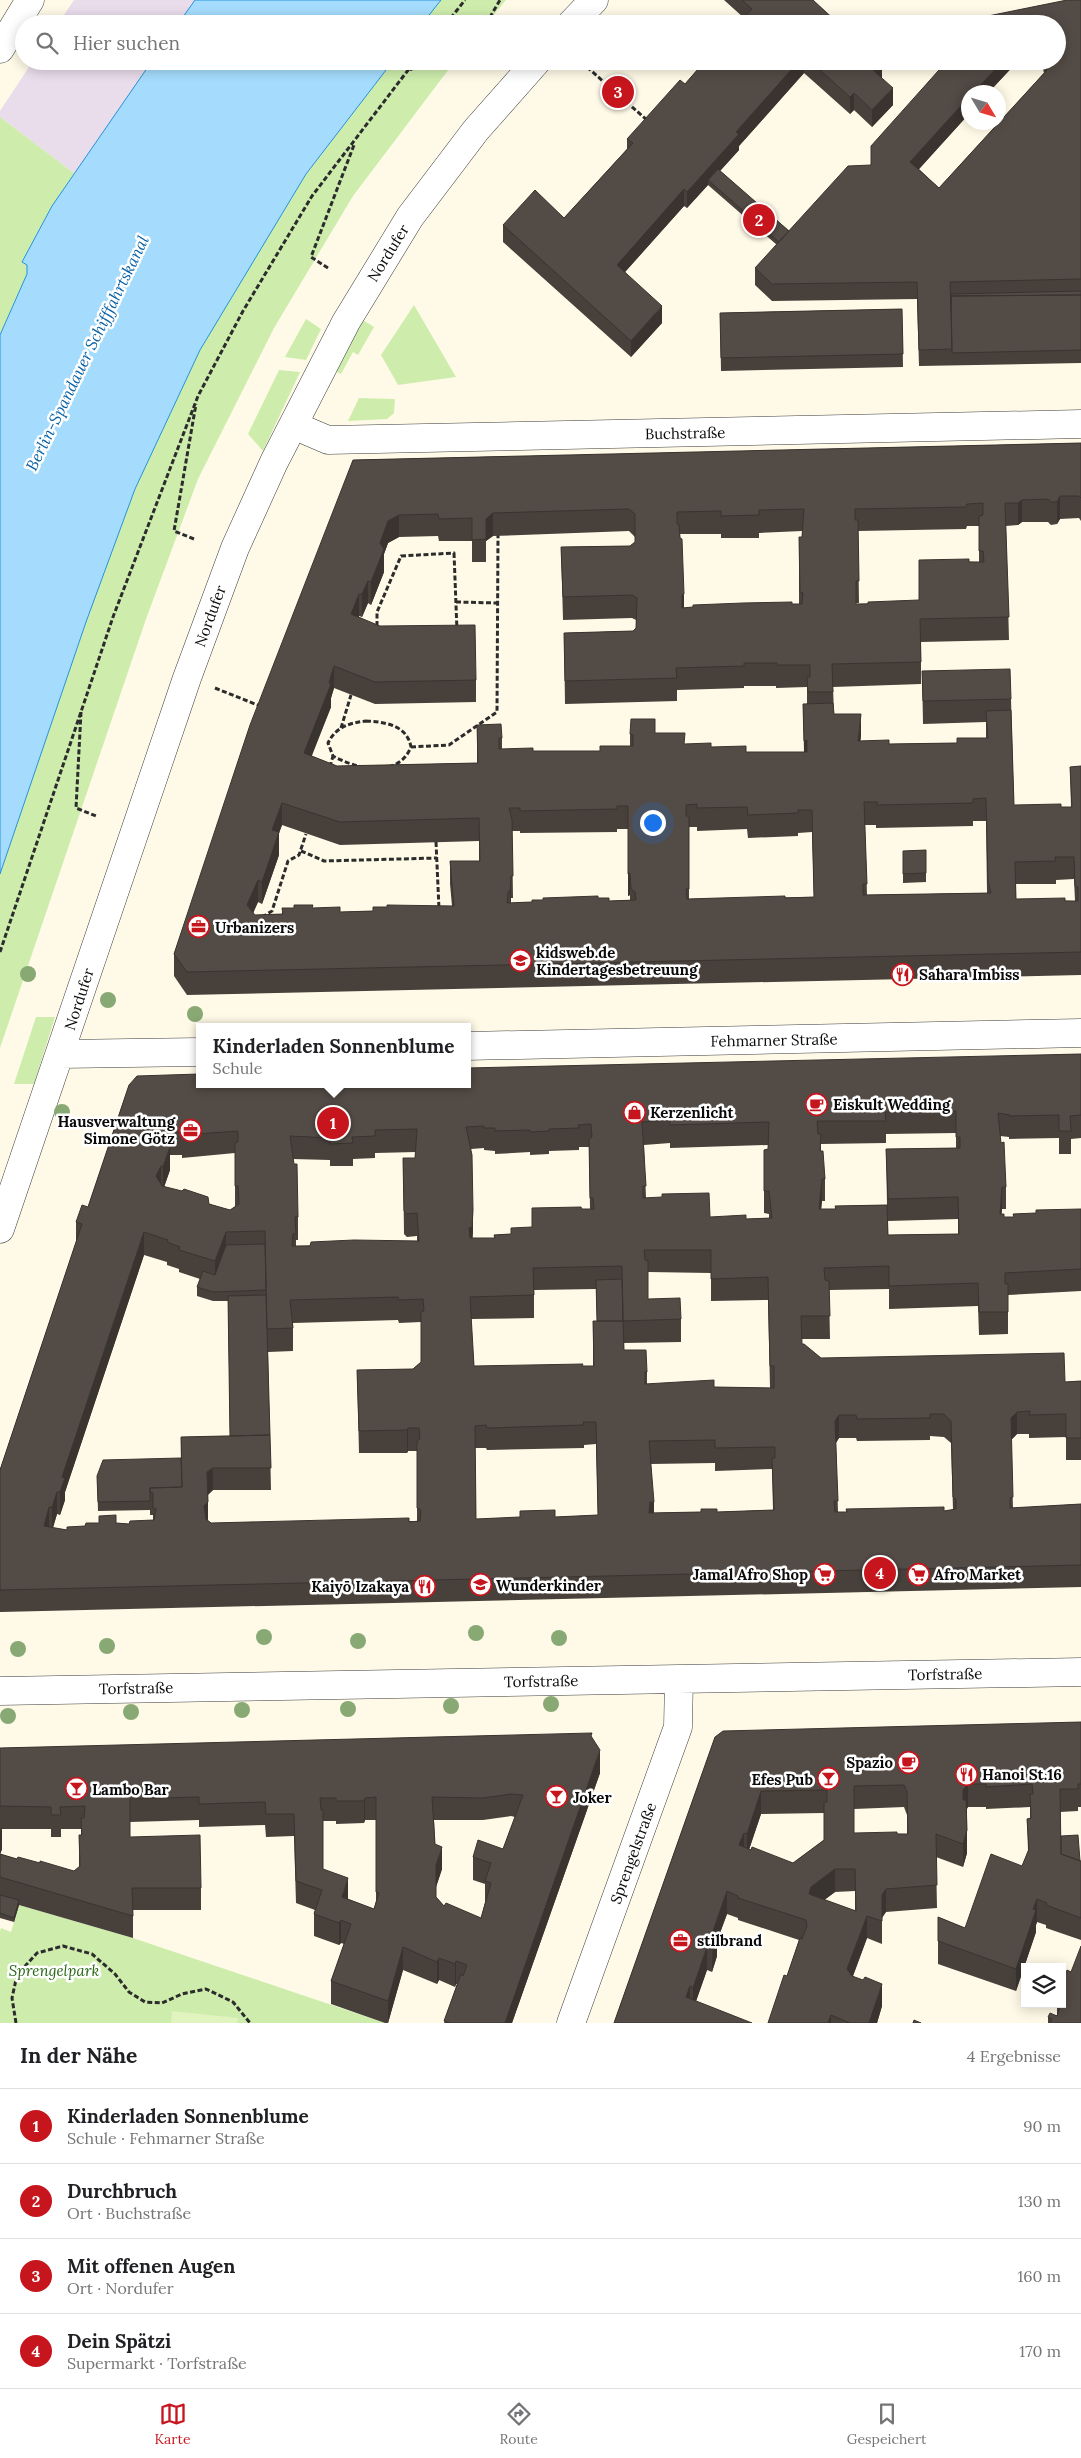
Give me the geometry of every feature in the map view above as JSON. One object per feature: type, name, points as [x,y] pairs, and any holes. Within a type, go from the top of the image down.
[{"type":"street","points":[[21,15],[30,0]]},
{"type":"street","points":[[580,15],[594,0]]},
{"type":"street","points":[[0,49],[15,24]]},
{"type":"street","name":"Nordufer","points":[[0,1229],[61,1054],[187,678],[235,548],[293,425],[346,322],[410,217],[476,130],[529,70]]},
{"type":"street","name":"Buchstraße","points":[[293,425],[328,440],[1081,424]]},
{"type":"street","name":"Fehmarner Straße","points":[[471,1046],[1081,1033]]},
{"type":"street","points":[[61,1054],[196,1052]]},
{"type":"street","name":"Torfstraße","points":[[0,1691],[1081,1672]]},
{"type":"street","name":"Sprengelstraße","points":[[571,2023],[678,1727],[679,1680]]},
{"type":"path","points":[[453,15],[465,0]]},
{"type":"path","points":[[491,15],[500,0]]},
{"type":"path","points":[[590,70],[654,126]]},
{"type":"path","points":[[0,952],[81,707],[126,582],[198,396],[244,311],[312,196],[355,142],[407,71]]},
{"type":"path","points":[[328,268],[311,257],[355,142]]},
{"type":"path","points":[[194,539],[174,531],[198,396]]},
{"type":"path","points":[[411,747],[449,745],[497,712],[498,535]]},
{"type":"path","points":[[372,638],[377,633],[457,631],[454,553],[401,556],[376,612],[377,633]]},
{"type":"path","points":[[456,602],[498,603]]},
{"type":"path","points":[[453,631],[454,639]]},
{"type":"path","points":[[386,633],[387,641]]},
{"type":"path","points":[[187,678],[266,708]]},
{"type":"path","points":[[341,728],[352,695]]},
{"type":"path","points":[[81,707],[76,808],[96,816]]},
{"type":"path","points":[[328,770],[333,756],[328,743],[331,736],[349,724],[366,721],[388,723],[406,734],[411,747]]},
{"type":"path","points":[[333,756],[351,765],[364,768],[379,768],[400,762],[411,747]]},
{"type":"path","points":[[255,922],[272,911],[288,861],[299,855],[306,834]]},
{"type":"path","points":[[436,842],[439,917]]},
{"type":"path","points":[[300,851],[324,861],[437,858]]},
{"type":"path","points":[[272,911],[278,918]]},
{"type":"path","points":[[16,2023],[12,1998],[18,1976],[37,1954],[63,1946],[92,1954],[115,1974],[129,1992],[145,2002],[162,2003],[182,1994],[206,1989],[233,2002],[250,2023]]},
{"type":"shaded area","points":[[74,0],[195,0],[184,15],[64,15]]},
{"type":"shaded area","points":[[27,70],[146,70],[75,174],[0,117],[0,111]]},
{"type":"green space","points":[[441,0],[506,0],[494,15],[429,15]]},
{"type":"green space","points":[[386,70],[448,70],[353,196],[274,328],[198,479],[146,619],[0,1048],[0,874],[86,622],[135,489],[200,349],[306,174]]},
{"type":"green space","points":[[0,117],[75,174],[52,206],[22,262],[27,265],[27,274],[0,335]]},
{"type":"green space","points":[[414,305],[456,377],[398,385],[381,355]]},
{"type":"green space","points":[[306,319],[321,329],[306,360],[285,357]]},
{"type":"green space","points":[[363,320],[374,327],[358,355],[353,352],[341,374],[331,369]]},
{"type":"green space","points":[[279,370],[300,372],[263,451],[248,434]]},
{"type":"green space","points":[[359,398],[395,399],[394,413],[387,419],[348,421]]},
{"type":"green space","points":[[36,1017],[55,1017],[34,1084],[14,1084]]},
{"type":"green space","name":"Sprengelpark","points":[[19,1905],[133,1938],[385,2023],[0,2023],[0,1931],[1,1928],[11,1932]]},
{"type":"green space","points":[[172,2011],[238,2018],[237,2023],[171,2023]]},
{"type":"water","points":[[195,0],[441,0],[429,15],[184,15]]},
{"type":"water","name":"Berlin-Spandauer Schifffahrtskanal","points":[[146,70],[386,70],[306,174],[200,350],[135,489],[86,622],[0,874],[0,335],[27,274],[27,265],[22,262],[52,206]]},
{"type":"building","points":[[742,0],[813,0],[829,15],[746,15],[752,9]]},
{"type":"building","points":[[1067,0],[1081,0],[1081,279],[950,282],[952,349],[919,350],[917,282],[772,284],[755,268],[848,166],[871,165],[871,146],[939,70],[995,70],[981,85],[961,85],[961,106],[910,162],[939,188],[992,130],[1006,130],[1006,115],[1047,70],[1066,70],[1066,15],[993,15]]},
{"type":"building","points":[[697,70],[791,70],[736,132],[739,134],[687,192],[684,189],[617,265],[662,306],[631,341],[503,225],[535,190],[564,218],[633,143],[627,139],[680,80],[685,84]]},
{"type":"building","points":[[820,70],[875,70],[893,88],[872,110],[854,93],[850,97]]},
{"type":"building","points":[[718,169],[789,231],[779,242],[708,180]]},
{"type":"building","points":[[1081,291],[1081,295],[951,296],[951,294]]},
{"type":"building","points":[[1081,295],[1081,350],[952,353],[951,296]]},
{"type":"building","points":[[902,309],[903,354],[721,358],[720,313]]},
{"type":"building","points":[[1081,443],[1081,498],[1079,496],[1060,496],[1057,502],[1051,502],[1048,499],[1005,503],[1009,617],[920,619],[921,662],[832,664],[833,692],[808,692],[807,677],[810,677],[810,665],[776,665],[777,663],[744,663],[744,666],[676,668],[677,678],[565,681],[564,633],[633,631],[636,628],[637,598],[632,595],[563,597],[561,547],[630,546],[635,542],[635,514],[629,509],[493,513],[486,519],[486,539],[472,540],[472,518],[439,519],[438,514],[399,515],[388,521],[380,543],[384,549],[371,582],[368,581],[362,594],[359,594],[351,614],[380,626],[475,625],[476,680],[375,682],[334,666],[329,683],[331,684],[304,753],[337,766],[478,763],[477,725],[501,724],[502,738],[499,738],[499,749],[533,748],[533,751],[600,751],[600,746],[633,746],[633,735],[630,734],[631,719],[655,719],[655,733],[685,733],[684,744],[711,743],[711,747],[746,746],[746,752],[807,752],[807,740],[804,741],[803,704],[833,703],[834,714],[861,714],[858,741],[889,740],[889,744],[957,743],[957,738],[988,738],[986,711],[1011,710],[1014,805],[1061,804],[1061,807],[1072,807],[1070,767],[1081,766],[1081,952],[187,972],[174,954],[250,725],[353,460]],"holes":[[[983,503],[983,515],[979,516],[979,551],[983,551],[984,562],[969,562],[969,559],[919,560],[919,600],[856,604],[856,581],[859,581],[858,520],[855,520],[855,509],[966,507],[967,504]],[[804,509],[802,537],[799,537],[802,604],[792,604],[792,602],[743,603],[693,605],[693,607],[682,608],[682,595],[684,594],[682,539],[680,538],[679,525],[677,524],[677,512],[721,511],[721,516],[759,515],[759,510]],[[986,798],[988,881],[991,893],[863,895],[863,884],[867,884],[864,802],[878,802],[876,805],[973,803],[973,799]],[[282,803],[340,822],[479,818],[480,861],[450,861],[454,906],[387,905],[387,907],[373,907],[373,911],[340,912],[340,907],[312,908],[313,905],[294,905],[294,908],[282,908],[283,914],[255,915],[247,905],[258,880],[262,882],[279,832],[272,830]],[[697,804],[697,808],[747,807],[748,815],[798,813],[798,810],[812,810],[814,897],[687,899],[686,889],[689,889],[689,816],[686,816],[686,805]],[[617,806],[628,806],[628,874],[630,873],[631,889],[635,892],[636,900],[609,901],[609,898],[598,898],[598,896],[543,898],[543,900],[532,900],[532,902],[507,903],[511,876],[513,876],[512,820],[509,808],[520,808],[520,811],[617,809]],[[1055,857],[1074,857],[1075,886],[1078,887],[1078,901],[1065,901],[1065,898],[1016,899],[1015,862],[1056,861]]]},
{"type":"building","points":[[1010,669],[1011,699],[923,701],[922,671]]},
{"type":"building","points":[[926,850],[926,873],[903,874],[903,851]]},
{"type":"building","points":[[1081,1054],[1081,1115],[1070,1116],[1071,1131],[1059,1131],[1059,1115],[1009,1116],[998,1113],[1001,1143],[1004,1142],[1006,1187],[1002,1187],[1000,1214],[1004,1214],[1004,1217],[1014,1217],[1013,1214],[1036,1213],[1036,1210],[1081,1209],[1081,1269],[1005,1273],[1005,1284],[1008,1284],[1008,1312],[979,1312],[978,1283],[889,1286],[889,1266],[824,1268],[825,1280],[829,1281],[830,1316],[801,1316],[802,1344],[821,1358],[1064,1353],[1065,1382],[1081,1381],[1081,1438],[1066,1438],[1066,1414],[1029,1415],[1030,1411],[1017,1412],[1011,1418],[1013,1497],[1010,1498],[1010,1508],[1081,1504],[1081,1565],[0,1590],[0,1470],[82,1224],[76,1222],[82,1205],[88,1207],[129,1085],[137,1076],[196,1074],[196,1088],[471,1088],[471,1068]],"holes":[[[956,1111],[956,1137],[960,1137],[960,1148],[886,1149],[888,1199],[958,1197],[959,1234],[888,1235],[887,1205],[835,1206],[836,1209],[819,1209],[822,1179],[825,1179],[823,1151],[820,1151],[821,1134],[818,1134],[817,1121],[886,1121],[885,1112]],[[670,1120],[670,1125],[769,1122],[768,1149],[764,1150],[764,1191],[769,1191],[772,1218],[746,1219],[746,1215],[710,1217],[709,1193],[662,1194],[662,1197],[643,1198],[643,1186],[646,1186],[642,1122]],[[591,1124],[592,1137],[589,1139],[590,1198],[593,1198],[594,1209],[582,1209],[581,1207],[532,1208],[532,1227],[511,1228],[511,1234],[494,1235],[495,1238],[470,1238],[469,1228],[472,1227],[473,1210],[472,1155],[466,1127],[484,1126],[484,1128],[495,1128],[495,1131],[530,1130],[530,1132],[579,1128],[578,1125]],[[417,1129],[415,1158],[403,1158],[404,1211],[407,1214],[417,1213],[419,1241],[354,1240],[311,1242],[310,1246],[292,1246],[293,1234],[296,1234],[295,1217],[298,1217],[297,1164],[294,1164],[290,1136],[331,1138],[330,1144],[353,1143],[352,1137],[375,1136],[375,1130]],[[238,1131],[238,1142],[235,1143],[235,1186],[238,1186],[239,1204],[230,1210],[209,1204],[208,1197],[184,1189],[182,1191],[162,1186],[156,1176],[161,1166],[163,1167],[170,1147],[170,1132],[182,1132],[182,1135]],[[265,1231],[267,1329],[293,1328],[290,1300],[398,1297],[399,1300],[423,1299],[424,1311],[421,1312],[421,1362],[413,1369],[357,1370],[359,1431],[419,1428],[420,1439],[417,1441],[417,1508],[421,1510],[420,1521],[409,1522],[409,1518],[211,1523],[206,1519],[204,1506],[208,1502],[207,1472],[213,1468],[271,1468],[270,1435],[181,1437],[182,1487],[150,1488],[150,1492],[153,1493],[153,1508],[156,1509],[154,1520],[130,1521],[129,1524],[116,1523],[116,1515],[99,1516],[99,1523],[86,1523],[85,1526],[67,1527],[67,1530],[44,1526],[49,1507],[52,1507],[57,1492],[60,1492],[65,1478],[62,1477],[144,1232],[168,1240],[167,1242],[180,1247],[179,1250],[215,1261],[226,1232]],[[644,1250],[711,1250],[711,1279],[768,1277],[770,1366],[774,1366],[774,1388],[714,1387],[714,1380],[645,1384],[645,1372],[647,1372],[646,1350],[624,1350],[623,1321],[681,1319],[680,1298],[648,1299],[648,1261],[645,1260]],[[622,1266],[623,1321],[593,1321],[594,1366],[582,1366],[583,1364],[474,1366],[470,1297],[534,1295],[533,1268]],[[930,1414],[944,1414],[951,1421],[953,1497],[956,1499],[956,1509],[944,1511],[944,1507],[846,1509],[847,1512],[835,1512],[834,1501],[838,1501],[835,1421],[839,1415],[856,1415],[857,1419],[930,1418]],[[583,1422],[596,1422],[598,1515],[555,1517],[555,1510],[520,1511],[520,1517],[476,1519],[475,1426],[486,1425],[487,1428],[584,1425]],[[715,1440],[715,1448],[775,1447],[775,1458],[772,1458],[774,1510],[717,1512],[717,1509],[701,1509],[701,1512],[649,1513],[650,1502],[654,1502],[649,1441]]]},
{"type":"building","points":[[265,1244],[266,1290],[213,1292],[197,1287],[203,1271],[215,1275],[226,1245]]},
{"type":"building","points":[[622,1279],[623,1321],[597,1321],[596,1280]]},
{"type":"building","points":[[266,1295],[270,1435],[230,1436],[228,1296]]},
{"type":"building","points":[[181,1458],[182,1487],[150,1488],[150,1501],[98,1502],[97,1476],[103,1460]]},
{"type":"building","points":[[1081,1722],[1081,1784],[1078,1784],[1078,1789],[1060,1789],[1061,1854],[1081,1861],[1081,1918],[1046,1905],[1047,1903],[1037,1899],[1033,1909],[1036,1910],[1016,1969],[938,1941],[938,1917],[965,1928],[991,1854],[1022,1866],[1029,1849],[1027,1819],[1031,1818],[1030,1794],[1033,1794],[1032,1784],[986,1787],[986,1784],[968,1784],[963,1790],[963,1800],[966,1800],[967,1830],[963,1844],[936,1834],[937,1885],[886,1889],[882,1895],[882,1921],[867,1916],[847,1969],[852,1976],[863,1980],[865,1977],[882,1984],[869,2023],[850,2023],[831,2015],[828,2023],[768,2023],[784,1975],[787,1976],[800,1938],[802,1939],[807,1926],[806,1920],[738,1898],[738,1896],[727,1891],[713,1931],[717,1933],[712,1949],[707,1947],[693,1988],[690,1986],[686,1997],[752,2023],[614,2023],[715,1737],[723,1731]],"holes":[[[904,1785],[907,1792],[908,1834],[897,1834],[897,1832],[854,1833],[854,1786]],[[827,1790],[827,1802],[824,1802],[824,1840],[793,1863],[752,1847],[751,1850],[739,1845],[744,1833],[747,1834],[761,1791]],[[835,1869],[855,1869],[856,1911],[809,1894],[811,1887]]]},
{"type":"building","points":[[592,1733],[591,1736],[600,1750],[505,2023],[450,2023],[444,2021],[461,1974],[463,1976],[467,1965],[456,1961],[455,1964],[439,1958],[437,1962],[403,1947],[388,2001],[331,1981],[351,1924],[341,1920],[339,1923],[314,1914],[322,1890],[296,1881],[294,1814],[266,1814],[265,1802],[199,1804],[199,1797],[130,1799],[130,1837],[200,1835],[201,1888],[132,1888],[133,1916],[0,1877],[0,1854],[40,1863],[40,1861],[74,1871],[80,1866],[79,1835],[82,1835],[81,1818],[84,1818],[85,1806],[60,1807],[61,1815],[51,1815],[51,1807],[0,1806],[0,1748]],"holes":[[[511,1794],[523,1795],[503,1849],[478,1840],[473,1857],[491,1863],[485,1881],[491,1883],[481,1918],[446,1903],[444,1906],[436,1897],[436,1865],[442,1847],[435,1844],[432,1797],[483,1798]],[[376,1797],[376,1892],[379,1893],[374,1909],[342,1897],[348,1878],[323,1869],[323,1810],[321,1810],[320,1798],[336,1798],[336,1801],[364,1801],[365,1798]]]},
{"type":"building","points":[[1078,1835],[1080,1861],[1061,1854],[1061,1836]]},
{"type":"building","points":[[0,1895],[19,1900],[14,1918],[0,1913]]},
{"type":"building","points":[[1081,1946],[1081,2023],[1050,2023],[1052,2019],[1048,2017],[1050,2013],[1057,2016],[1060,2008],[1066,2008],[1066,1973],[1067,1970],[1071,1972]]},
{"type":"place","name":"Mit offenen Augen","points":[[618,92]]},
{"type":"place","name":"Durchbruch","points":[[759,220]]},
{"type":"place","name":"Urbanizers","points":[[199,927]]},
{"type":"place","name":"kidsweb.de Kindertagesbetreuung","points":[[520,961]]},
{"type":"place","name":"Sahara Imbiss","points":[[903,974]]},
{"type":"place","name":"Eiskult Wedding","points":[[817,1104]]},
{"type":"place","name":"Kerzenlicht","points":[[634,1112]]},
{"type":"place","name":"Kinderladen Sonnenblume","points":[[333,1123]]},
{"type":"place","name":"Hausverwaltung Simone Götz","points":[[191,1130]]},
{"type":"place","name":"Dein Spätzi","points":[[880,1573]]},
{"type":"place","name":"Jamal Afro Shop","points":[[824,1574]]},
{"type":"place","name":"Afro Market","points":[[918,1574]]},
{"type":"place","name":"Wunderkinder","points":[[480,1585]]},
{"type":"place","name":"Kaiyō Izakaya","points":[[425,1586]]},
{"type":"place","name":"Spazio","points":[[909,1762]]},
{"type":"place","name":"Hanoi St.16","points":[[966,1774]]},
{"type":"place","name":"Efes Pub","points":[[829,1779]]},
{"type":"place","name":"Lambo Bar","points":[[76,1789]]},
{"type":"place","name":"Joker","points":[[557,1797]]},
{"type":"place","name":"stilbrand","points":[[681,1940]]}]
